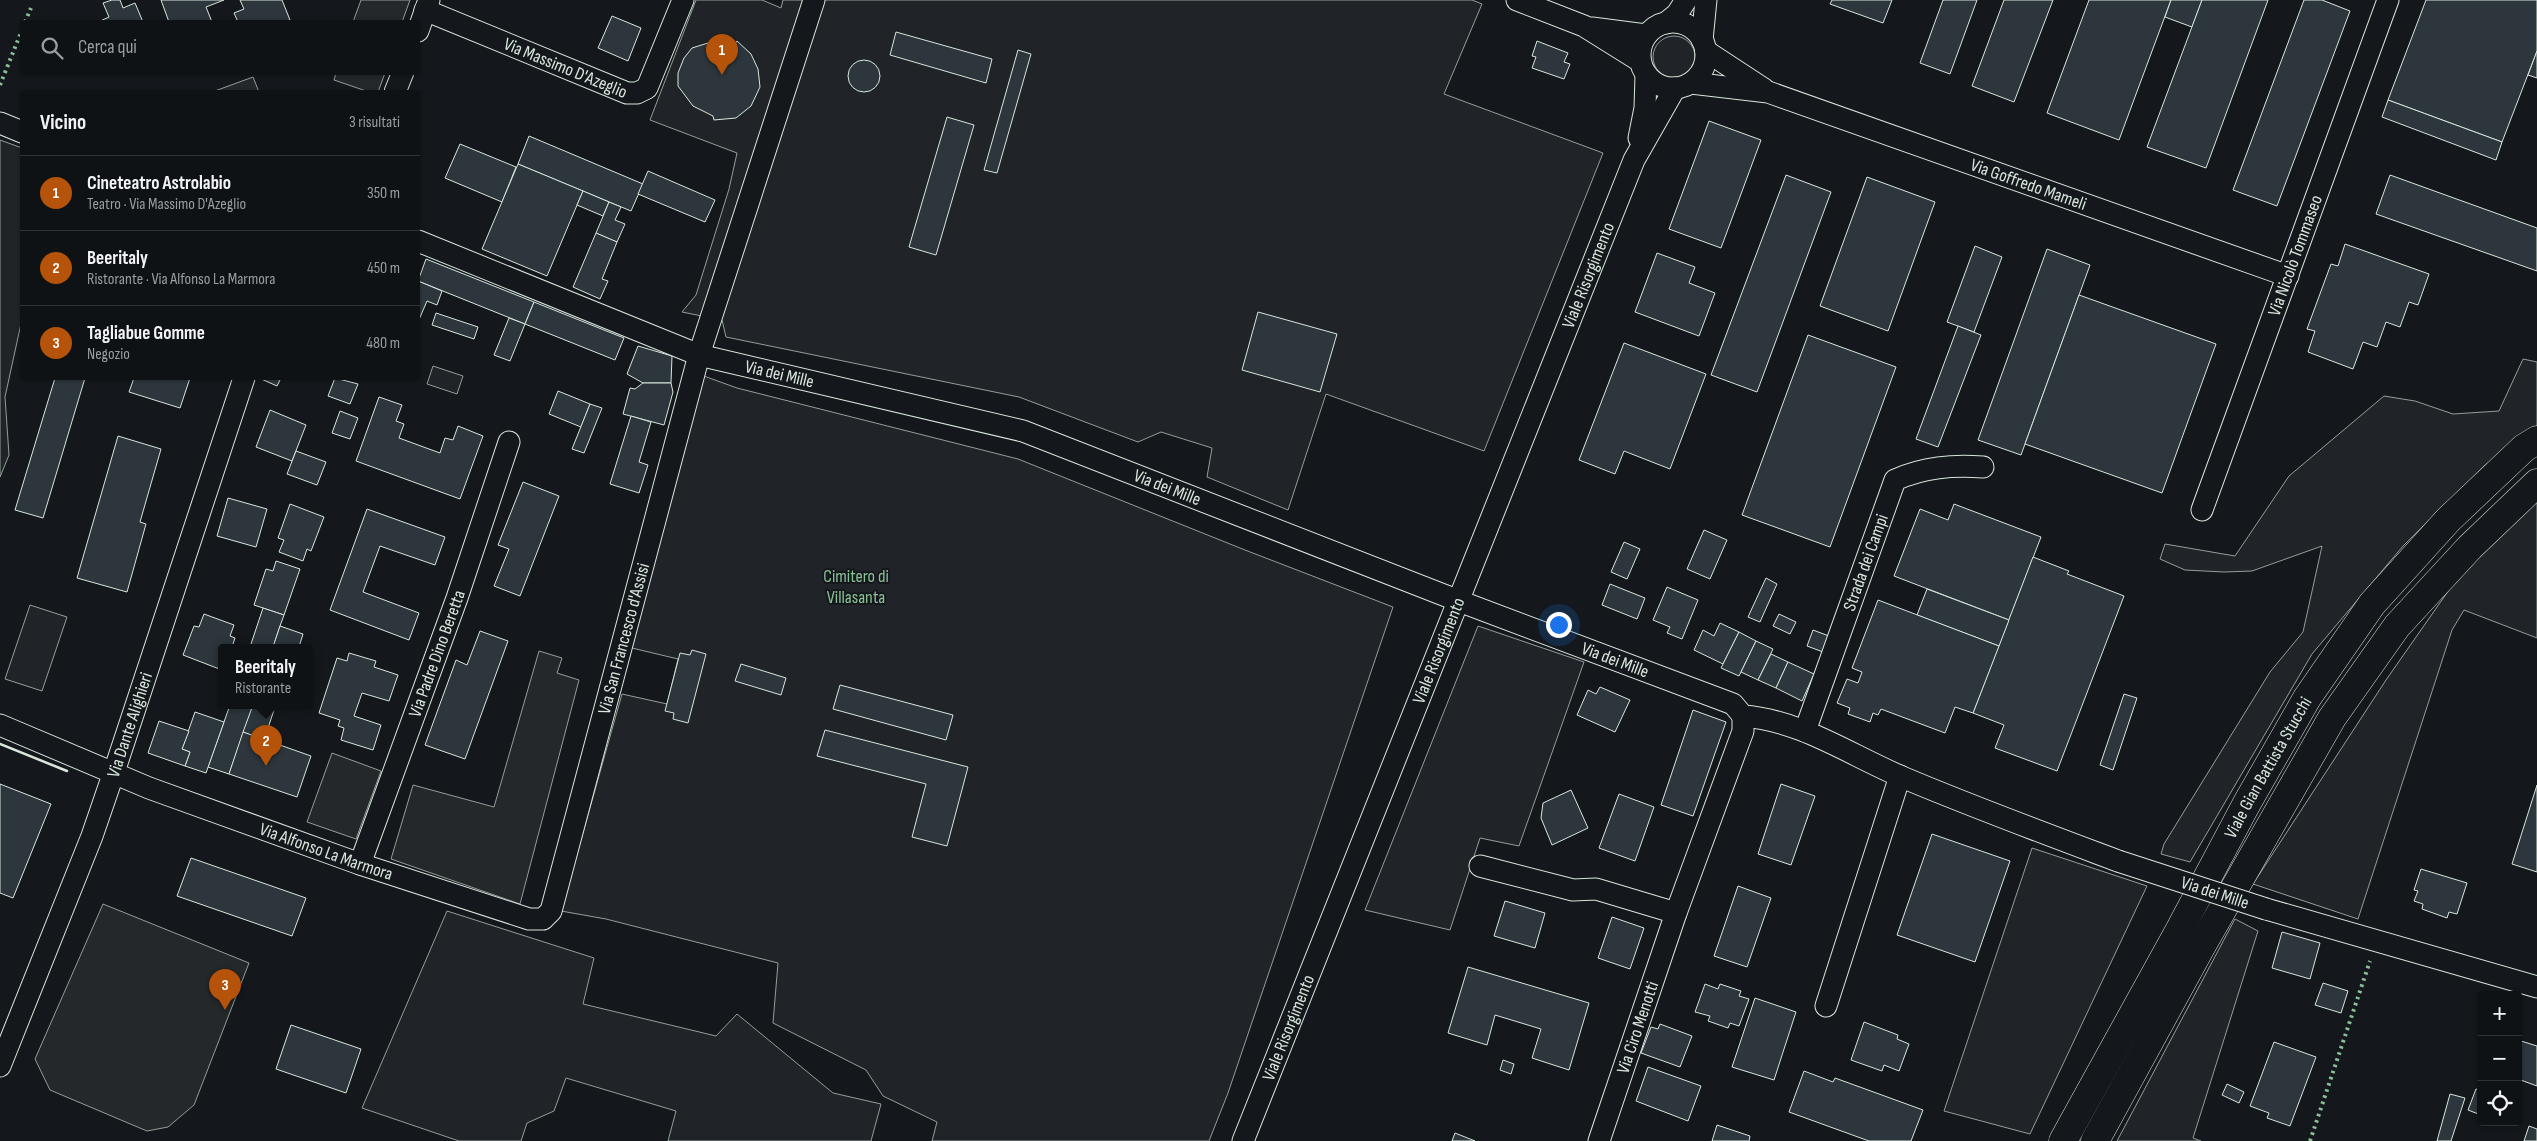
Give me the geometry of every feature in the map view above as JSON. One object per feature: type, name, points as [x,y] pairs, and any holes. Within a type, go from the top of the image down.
[{"type":"highway","name":"Viale Gian Battista Stucchi","points":[[2063,1141],[2180,931],[2247,802],[2306,698],[2372,604],[2448,520],[2524,448],[2537,440]]},
{"type":"highway","name":"Viale Gian Battista Stucchi","points":[[2095,1141],[2201,947],[2332,718],[2397,626],[2470,547],[2537,483]]},
{"type":"street","name":"Via Massimo D'Azeglio","points":[[427,5],[627,93],[637,93],[647,88],[683,0]]},
{"type":"street","name":"Via San Francesco d'Assisi","points":[[542,920],[552,911],[699,355],[814,0]]},
{"type":"street","points":[[1517,0],[1584,26],[1646,35]]},
{"type":"street","points":[[1643,68],[1641,46],[1646,35],[1677,14],[1686,0]]},
{"type":"street","points":[[1584,26],[1643,68],[1659,85],[1683,86],[1703,70],[1706,0]]},
{"type":"street","name":"Via Nicolò Tommaseo","points":[[2202,510],[2388,0]]},
{"type":"street","points":[[420,25],[427,5]]},
{"type":"street","points":[[1666,23],[1685,24],[1704,45]]},
{"type":"street","name":"Via Goffredo Mameli","points":[[1704,45],[1768,92]]},
{"type":"street","name":"Viale Risorgimento","points":[[1243,1141],[1634,160],[1646,108],[1643,68]]},
{"type":"street","points":[[396,90],[401,75]]},
{"type":"street","name":"Via Goffredo Mameli","points":[[1683,86],[1768,92],[2288,276]]},
{"type":"street","name":"Viale Risorgimento","points":[[1634,160],[1683,86]]},
{"type":"street","points":[[0,123],[20,131]]},
{"type":"street","name":"Via dei Mille","points":[[420,242],[699,355],[1023,431],[1459,601],[1733,704],[1743,716],[1762,717],[1805,732],[1900,776],[2118,862],[2266,909],[2537,987]]},
{"type":"street","name":"Via Dante Alighieri","points":[[0,1066],[92,836],[243,380]]},
{"type":"street","name":"Via Padre Dino Beretta","points":[[360,864],[457,598],[509,442]]},
{"type":"street","name":"Strada dei Campi","points":[[1805,732],[1895,480],[1913,472],[1935,467],[1983,467]]},
{"type":"street","name":"Via Ciro Menotti","points":[[1599,1141],[1676,913],[1743,731],[1743,716]]},
{"type":"street","name":"Via Alfonso La Marmora","points":[[0,725],[150,788],[360,864],[529,918],[542,920]]},
{"type":"street","points":[[1826,1006],[1900,776]]},
{"type":"street","points":[[1480,866],[1573,890],[1596,889],[1676,913]]},
{"type":"green space","points":[[696,0],[762,0],[781,8],[783,0],[1472,0],[1482,4],[1444,94],[1603,153],[1484,451],[1326,394],[1288,510],[1207,477],[1212,448],[1161,432],[1138,442],[1019,397],[726,337],[722,320],[682,312],[696,295],[729,189],[737,153],[650,120]]},
{"type":"green space","points":[[1678,36],[1686,39],[1692,45],[1695,57],[1692,69],[1686,75],[1670,78],[1662,75],[1656,69],[1653,53],[1656,45],[1662,39]]},
{"type":"green space","points":[[0,140],[20,147],[20,328],[5,397],[9,455],[0,477]]},
{"type":"green space","points":[[2523,359],[2537,362],[2537,426],[2485,465],[2403,546],[2312,654],[2190,862],[2161,854],[2164,844],[2270,672],[2303,632],[2322,546],[2252,571],[2224,572],[2185,570],[2160,559],[2165,544],[2235,556],[2289,476],[2384,396],[2415,401],[2453,414],[2499,411]]},
{"type":"green space","points":[[433,366],[463,376],[457,394],[427,384]]},
{"type":"green space","name":"Cimitero di Villasanta","points":[[701,375],[737,388],[1018,459],[1393,607],[1228,1093],[1209,1141],[932,1141],[937,1122],[883,1096],[866,1070],[773,1023],[778,963],[606,919],[561,911],[622,694],[667,704],[678,659],[632,648]]},
{"type":"green space","points":[[2537,500],[2537,638],[2464,610],[2452,630],[2358,919],[2253,884],[2386,680],[2458,577]]},
{"type":"green space","points":[[30,605],[67,617],[42,691],[5,679]]},
{"type":"green space","points":[[1478,626],[1584,662],[1519,846],[1480,838],[1450,930],[1365,910]]},
{"type":"green space","points":[[2032,848],[2147,886],[2030,1134],[1944,1111]]},
{"type":"green space","points":[[447,911],[594,958],[583,1004],[716,1036],[737,1014],[833,1093],[881,1104],[871,1141],[668,1141],[676,1111],[566,1078],[554,1111],[527,1123],[521,1141],[459,1141],[362,1108]]},
{"type":"green space","points":[[2235,919],[2258,931],[2193,1138],[2201,1141],[2117,1141]]},
{"type":"shaded area","points":[[361,0],[410,0],[403,20],[354,20]]},
{"type":"shaded area","points":[[335,75],[384,75],[379,90],[363,90],[334,80]]},
{"type":"shaded area","points":[[253,77],[258,90],[217,90]]},
{"type":"shaded area","points":[[539,651],[562,658],[557,673],[579,680],[520,904],[391,859],[413,785],[494,807]]},
{"type":"shaded area","points":[[332,753],[381,771],[356,839],[307,822]]},
{"type":"shaded area","points":[[103,904],[249,963],[194,1105],[168,1127],[147,1131],[50,1090],[35,1059]]},
{"type":"building","points":[[120,0],[123,8],[135,3],[142,20],[102,20],[109,17],[103,3]]},
{"type":"building","points":[[161,0],[224,0],[206,7],[211,20],[168,20]]},
{"type":"building","points":[[240,0],[282,0],[290,20],[237,20],[234,13],[244,9]]},
{"type":"building","points":[[1832,0],[1892,0],[1883,23],[1830,4]]},
{"type":"building","points":[[1943,0],[1977,0],[1950,74],[1920,63]]},
{"type":"building","points":[[2004,0],[2053,0],[2014,102],[1972,86]]},
{"type":"building","points":[[2089,0],[2171,0],[2119,140],[2047,113]]},
{"type":"building","points":[[2171,0],[2202,0],[2192,27],[2165,17]]},
{"type":"building","points":[[2202,0],[2268,0],[2206,168],[2147,147]]},
{"type":"building","points":[[2304,0],[2322,0],[2350,11],[2277,206],[2233,190]]},
{"type":"building","points":[[2426,0],[2537,0],[2537,51],[2502,142],[2388,100]]},
{"type":"building","points":[[612,16],[641,28],[628,61],[598,48]]},
{"type":"building","points":[[896,32],[992,59],[986,83],[890,55]]},
{"type":"building","points":[[737,41],[751,54],[758,69],[760,87],[751,106],[736,118],[714,120],[713,116],[693,106],[678,86],[678,73],[684,58],[692,48],[708,43],[720,44],[731,49]]},
{"type":"building","points":[[1537,41],[1568,53],[1564,62],[1570,64],[1564,79],[1532,68],[1536,57],[1532,56]]},
{"type":"building","points":[[1018,50],[1031,54],[997,173],[984,170]]},
{"type":"building","points":[[2537,51],[2537,78],[2528,75]]},
{"type":"building","points":[[864,60],[870,61],[875,65],[879,70],[879,82],[875,87],[870,91],[864,92],[858,91],[853,87],[849,82],[848,76],[849,70],[853,65],[858,61]]},
{"type":"building","points":[[2388,100],[2502,142],[2496,160],[2382,117]]},
{"type":"building","points":[[947,117],[974,125],[936,255],[909,247]]},
{"type":"building","points":[[1709,121],[1761,140],[1721,248],[1669,229]]},
{"type":"building","points":[[529,136],[643,184],[631,211],[518,164]]},
{"type":"building","points":[[460,144],[516,167],[502,202],[445,178]]},
{"type":"building","points":[[518,164],[583,191],[547,276],[482,249]]},
{"type":"building","points":[[648,171],[715,200],[705,222],[638,194]]},
{"type":"building","points":[[1786,175],[1831,192],[1757,392],[1711,375]]},
{"type":"building","points":[[2390,175],[2537,228],[2537,271],[2376,214]]},
{"type":"building","points":[[1867,177],[1935,202],[1888,331],[1820,306]]},
{"type":"building","points":[[583,191],[609,202],[603,216],[577,205]]},
{"type":"building","points":[[609,202],[621,207],[615,220],[625,224],[617,242],[596,233]]},
{"type":"building","points":[[596,233],[617,242],[602,279],[608,281],[600,299],[573,287]]},
{"type":"building","points":[[2345,244],[2429,274],[2418,305],[2409,302],[2400,327],[2386,322],[2377,347],[2363,342],[2353,369],[2308,352],[2315,331],[2307,329],[2331,264],[2338,266]]},
{"type":"building","points":[[1975,246],[2002,257],[1974,332],[1947,322]]},
{"type":"building","points":[[2047,249],[2090,265],[2021,455],[1978,440]]},
{"type":"building","points":[[1657,253],[1695,267],[1689,283],[1715,293],[1699,336],[1635,312]]},
{"type":"building","points":[[426,259],[534,302],[525,324],[420,282],[420,276]]},
{"type":"building","points":[[420,282],[442,291],[437,305],[427,301],[420,317]]},
{"type":"building","points":[[2079,295],[2216,344],[2162,493],[2025,444]]},
{"type":"building","points":[[534,302],[624,338],[615,360],[525,324]]},
{"type":"building","points":[[1258,312],[1337,334],[1320,392],[1242,370]]},
{"type":"building","points":[[436,313],[478,327],[474,339],[432,325]]},
{"type":"building","points":[[509,318],[525,324],[510,361],[494,355]]},
{"type":"building","points":[[1958,326],[1981,335],[1938,447],[1916,439]]},
{"type":"building","points":[[1808,335],[1896,367],[1830,547],[1742,515]]},
{"type":"building","points":[[1624,343],[1706,374],[1670,469],[1624,451],[1615,474],[1579,460]]},
{"type":"building","points":[[638,346],[672,356],[671,383],[643,383],[627,374]]},
{"type":"building","points":[[54,380],[84,380],[43,518],[15,510]]},
{"type":"building","points":[[133,380],[189,380],[180,408],[129,392]]},
{"type":"building","points":[[264,380],[280,380],[277,386]]},
{"type":"building","points":[[334,380],[358,384],[350,404],[328,396]]},
{"type":"building","points":[[643,383],[671,383],[673,392],[664,425],[623,414],[630,388],[635,389]]},
{"type":"building","points":[[558,391],[590,404],[581,427],[549,414]]},
{"type":"building","points":[[379,397],[402,405],[396,421],[404,424],[399,438],[440,453],[445,438],[453,440],[458,426],[483,436],[460,499],[356,461]]},
{"type":"building","points":[[590,404],[602,408],[584,453],[572,449]]},
{"type":"building","points":[[270,410],[306,425],[292,461],[256,447]]},
{"type":"building","points":[[340,411],[358,418],[350,439],[332,433]]},
{"type":"building","points":[[631,416],[651,422],[639,462],[648,465],[639,493],[610,484]]},
{"type":"building","points":[[118,436],[161,449],[140,522],[146,524],[127,592],[77,578]]},
{"type":"building","points":[[296,451],[326,462],[317,485],[287,474]]},
{"type":"building","points":[[523,482],[559,496],[520,596],[494,586],[509,549],[498,545]]},
{"type":"building","points":[[228,498],[267,509],[256,547],[217,536]]},
{"type":"building","points":[[290,504],[324,517],[311,551],[307,549],[303,561],[279,552],[284,540],[278,538]]},
{"type":"building","points":[[1954,504],[2041,537],[2009,620],[1894,576],[1920,509],[1948,520]]},
{"type":"building","points":[[367,509],[445,537],[435,565],[380,546],[363,592],[419,613],[409,640],[330,610]]},
{"type":"building","points":[[1704,530],[1727,540],[1710,579],[1687,569]]},
{"type":"building","points":[[1624,542],[1640,549],[1627,579],[1611,572]]},
{"type":"building","points":[[2033,557],[2069,571],[2067,574],[2124,596],[2057,771],[1995,748],[2004,725],[1973,713]]},
{"type":"building","points":[[276,561],[300,569],[284,615],[254,605],[266,569],[273,571]]},
{"type":"building","points":[[1766,578],[1777,584],[1760,622],[1748,617]]},
{"type":"building","points":[[1610,584],[1645,598],[1637,619],[1602,605]]},
{"type":"building","points":[[1667,587],[1698,600],[1682,639],[1667,633],[1670,627],[1653,620]]},
{"type":"building","points":[[1927,589],[2009,620],[1999,646],[1917,615]]},
{"type":"building","points":[[1878,600],[1999,646],[1973,713],[1955,707],[1945,733],[1881,709],[1878,715],[1873,713],[1870,722],[1848,714],[1850,708],[1837,703],[1847,679],[1858,683],[1862,672],[1852,668]]},
{"type":"building","points":[[263,608],[284,615],[274,644],[251,644]]},
{"type":"building","points":[[204,614],[234,625],[230,636],[235,638],[233,644],[218,644],[218,668],[183,655],[194,626],[199,627]]},
{"type":"building","points":[[1779,614],[1796,622],[1790,634],[1773,626]]},
{"type":"building","points":[[1720,623],[1739,632],[1723,664],[1694,650],[1703,630],[1714,636]]},
{"type":"building","points":[[280,626],[303,634],[300,644],[274,644]]},
{"type":"building","points":[[1813,630],[1829,636],[1823,652],[1807,646]]},
{"type":"building","points":[[480,631],[508,641],[465,759],[425,745],[456,660],[467,665]]},
{"type":"building","points":[[1739,632],[1756,641],[1739,676],[1721,668]]},
{"type":"building","points":[[1756,641],[1773,649],[1758,680],[1741,672]]},
{"type":"building","points":[[692,650],[706,654],[688,723],[673,719],[674,713],[665,711],[680,653],[690,655]]},
{"type":"building","points":[[349,653],[376,661],[374,667],[398,675],[389,701],[362,693],[354,716],[381,725],[373,750],[341,740],[344,728],[338,726],[340,720],[319,713],[337,658],[347,661]]},
{"type":"building","points":[[1771,654],[1788,662],[1776,688],[1758,680]]},
{"type":"building","points":[[1788,662],[1814,674],[1802,701],[1776,688]]},
{"type":"building","points":[[741,664],[786,678],[781,695],[735,681]]},
{"type":"building","points":[[840,685],[953,715],[946,740],[833,709]]},
{"type":"building","points":[[1600,687],[1630,700],[1615,732],[1577,715],[1588,690],[1596,694]]},
{"type":"building","points":[[2124,694],[2137,698],[2113,770],[2100,765]]},
{"type":"building","points":[[229,709],[252,709],[229,774],[208,767]]},
{"type":"building","points":[[252,709],[274,709],[264,740],[243,732]]},
{"type":"building","points":[[1693,710],[1726,722],[1693,816],[1661,805]]},
{"type":"building","points":[[195,712],[224,722],[206,773],[185,766],[190,752],[182,749]]},
{"type":"building","points":[[159,721],[189,731],[182,749],[190,752],[185,766],[148,753]]},
{"type":"building","points":[[825,730],[968,767],[947,846],[912,837],[926,784],[817,756]]},
{"type":"building","points":[[243,732],[311,756],[297,797],[229,774]]},
{"type":"building","points":[[0,784],[51,804],[13,898],[0,893]]},
{"type":"building","points":[[1781,784],[1815,796],[1791,865],[1758,854]]},
{"type":"building","points":[[2537,785],[2537,872],[2512,864]]},
{"type":"building","points":[[1571,790],[1588,828],[1552,845],[1541,818],[1543,803]]},
{"type":"building","points":[[1619,794],[1654,807],[1635,861],[1599,848]]},
{"type":"building","points":[[1932,834],[2010,861],[1975,962],[1897,935]]},
{"type":"building","points":[[191,858],[306,898],[292,936],[177,896]]},
{"type":"building","points":[[2421,869],[2467,883],[2457,914],[2449,912],[2447,918],[2422,909],[2423,904],[2414,901],[2418,891],[2414,890]]},
{"type":"building","points":[[1738,886],[1771,898],[1747,967],[1714,956]]},
{"type":"building","points":[[1505,901],[1545,913],[1535,948],[1494,936]]},
{"type":"building","points":[[1612,917],[1644,928],[1630,969],[1598,958]]},
{"type":"building","points":[[2282,932],[2320,943],[2310,979],[2272,968]]},
{"type":"building","points":[[1468,967],[1589,1003],[1569,1070],[1532,1058],[1541,1029],[1495,1015],[1487,1045],[1448,1033]]},
{"type":"building","points":[[2323,983],[2348,991],[2341,1013],[2315,1005]]},
{"type":"building","points":[[1705,984],[1718,989],[1720,984],[1741,991],[1739,996],[1749,999],[1739,1026],[1730,1023],[1728,1028],[1708,1021],[1710,1016],[1695,1012]]},
{"type":"building","points":[[1755,998],[1796,1012],[1774,1080],[1732,1067]]},
{"type":"building","points":[[1864,1022],[1898,1035],[1897,1039],[1909,1044],[1899,1071],[1884,1065],[1882,1071],[1851,1060]]},
{"type":"building","points":[[1660,1024],[1692,1036],[1680,1067],[1641,1053],[1651,1027],[1658,1029]]},
{"type":"building","points":[[291,1025],[361,1049],[346,1093],[276,1069]]},
{"type":"building","points":[[2522,1041],[2537,1046],[2537,1086],[2522,1080]]},
{"type":"building","points":[[2274,1042],[2316,1057],[2290,1126],[2267,1118],[2269,1113],[2250,1106]]},
{"type":"building","points":[[1503,1060],[1514,1064],[1511,1074],[1500,1070]]},
{"type":"building","points":[[1648,1067],[1701,1086],[1688,1121],[1636,1101]]},
{"type":"building","points":[[1804,1071],[1833,1082],[1835,1078],[1923,1110],[1911,1141],[1869,1141],[1789,1112]]},
{"type":"building","points":[[2227,1084],[2244,1092],[2239,1103],[2222,1095]]},
{"type":"building","points":[[2476,1089],[2477,1089],[2477,1113],[2468,1110]]},
{"type":"building","points":[[2450,1094],[2465,1098],[2451,1141],[2437,1141]]},
{"type":"building","points":[[1717,1125],[1750,1136],[1749,1141],[1712,1141]]},
{"type":"building","points":[[2529,1126],[2537,1129],[2537,1141],[2524,1141]]},
{"type":"building","points":[[1455,1133],[1475,1141],[1452,1141]]},
{"type":"hedge","points":[[26,20],[31,8]]},
{"type":"hedge","points":[[0,85],[20,35]]},
{"type":"hedge","points":[[2310,1141],[2370,961]]},
{"type":"wall","points":[[0,744],[67,771]]},
{"type":"place","name":"Cineteatro Astrolabio","points":[[722,75]]},
{"type":"place","name":"Beeritaly","points":[[266,766]]},
{"type":"place","name":"Tagliabue Gomme","points":[[225,1010]]}]
